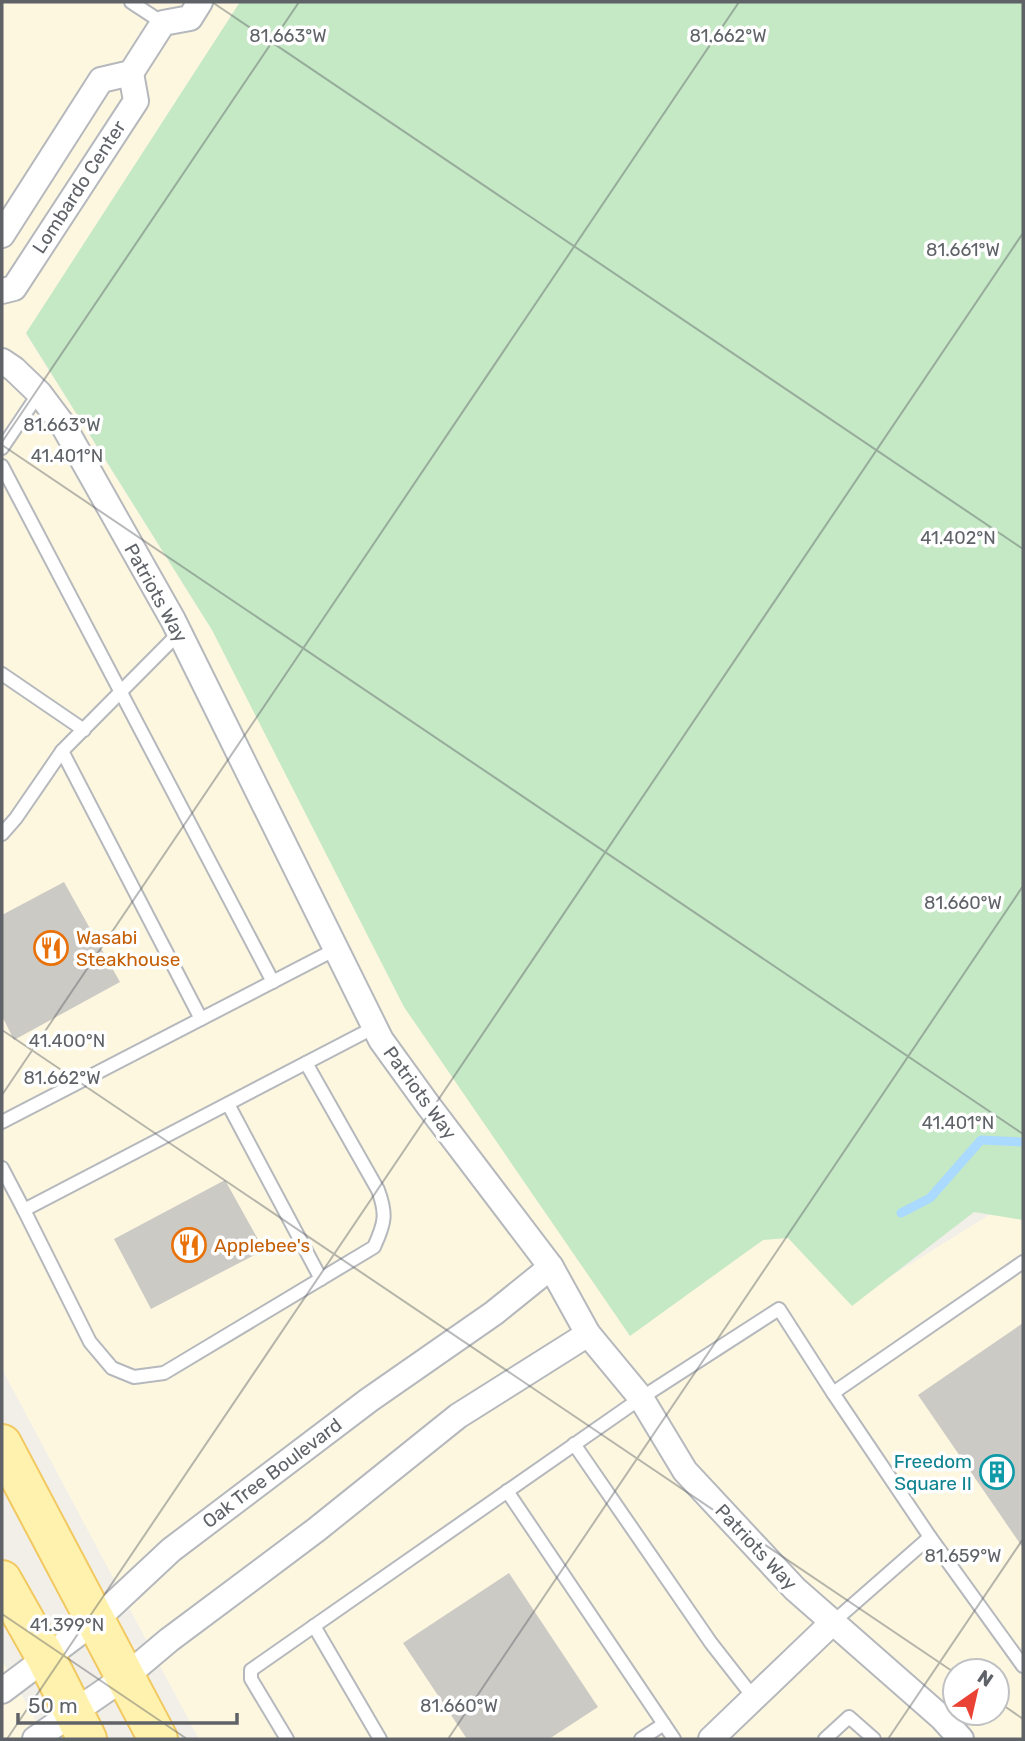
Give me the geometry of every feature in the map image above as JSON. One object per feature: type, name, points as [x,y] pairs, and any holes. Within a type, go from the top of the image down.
[{"type":"main road","points":[[2,1444],[158,1739]]},
{"type":"main road","points":[[2,1580],[46,1658],[80,1727]]},
{"type":"street","points":[[131,73],[160,12],[190,18],[200,2]]},
{"type":"street","name":"Lombardo Center","points":[[2,235],[102,80],[131,73],[136,101],[13,288],[2,291]]},
{"type":"street","name":"Patriots Way","points":[[2,360],[39,393],[63,425],[179,633],[381,1040],[551,1267],[588,1334],[641,1398],[685,1471],[795,1589],[942,1718],[961,1739]]},
{"type":"street","name":"Oak Tree Boulevard","points":[[2,1691],[95,1621],[171,1550],[369,1401],[494,1313],[551,1267]]},
{"type":"street","points":[[35,1739],[80,1727],[125,1677],[169,1640],[316,1530],[458,1416],[588,1334]]},
{"type":"street","points":[[710,1739],[832,1623]]},
{"type":"lane","points":[[131,2],[160,12]]},
{"type":"lane","points":[[2,448],[39,393]]},
{"type":"lane","points":[[2,466],[273,982]]},
{"type":"lane","points":[[2,834],[62,751],[179,633]]},
{"type":"lane","points":[[2,674],[84,730]]},
{"type":"lane","points":[[62,751],[201,1019]]},
{"type":"lane","points":[[2,1122],[337,949]]},
{"type":"lane","points":[[24,1210],[375,1027]]},
{"type":"lane","points":[[2,1168],[90,1342],[112,1368],[134,1377],[164,1373],[374,1247],[383,1228],[385,1209],[378,1190],[306,1063]]},
{"type":"lane","points":[[228,1104],[321,1279]]},
{"type":"lane","points":[[833,1393],[1023,1262]]},
{"type":"lane","points":[[287,1739],[251,1679],[251,1670],[641,1398],[779,1309],[930,1537],[1023,1666]]},
{"type":"lane","points":[[574,1444],[711,1643],[754,1698]]},
{"type":"lane","points":[[507,1491],[674,1739]]},
{"type":"lane","points":[[832,1623],[930,1537]]},
{"type":"lane","points":[[314,1626],[380,1739]]},
{"type":"lane","points":[[825,1739],[849,1717],[874,1739]]},
{"type":"lane","points":[[641,1739],[664,1724]]},
{"type":"shaded area","points":[[2,2],[240,2],[26,334],[212,630],[630,1335],[796,1216],[867,1291],[1023,1194],[1023,1739],[199,1739],[2,1369]]},
{"type":"shaded area","points":[[2,1660],[46,1739],[2,1739]]},
{"type":"green space","points":[[240,2],[1023,2],[1023,1220],[974,1212],[852,1306],[788,1238],[763,1240],[630,1336],[404,1007],[212,630],[26,333]]},
{"type":"building","name":"Wasabi Steakhouse","points":[[64,882],[120,982],[14,1040],[2,1016],[2,915]]},
{"type":"building","name":"Applebee's","points":[[225,1180],[264,1250],[151,1309],[114,1239]]},
{"type":"building","name":"Freedom Square II","points":[[1023,1323],[1023,1548],[918,1395]]},
{"type":"building","points":[[509,1573],[598,1707],[549,1739],[467,1739],[403,1643]]},
{"type":"waterway","points":[[901,1213],[930,1198],[981,1140],[1023,1142]]},
{"type":"place","name":"Wasabi Steakhouse","points":[[51,948]]},
{"type":"place","name":"Applebee's","points":[[189,1245]]},
{"type":"place","name":"Freedom Square II","points":[[997,1472]]}]
